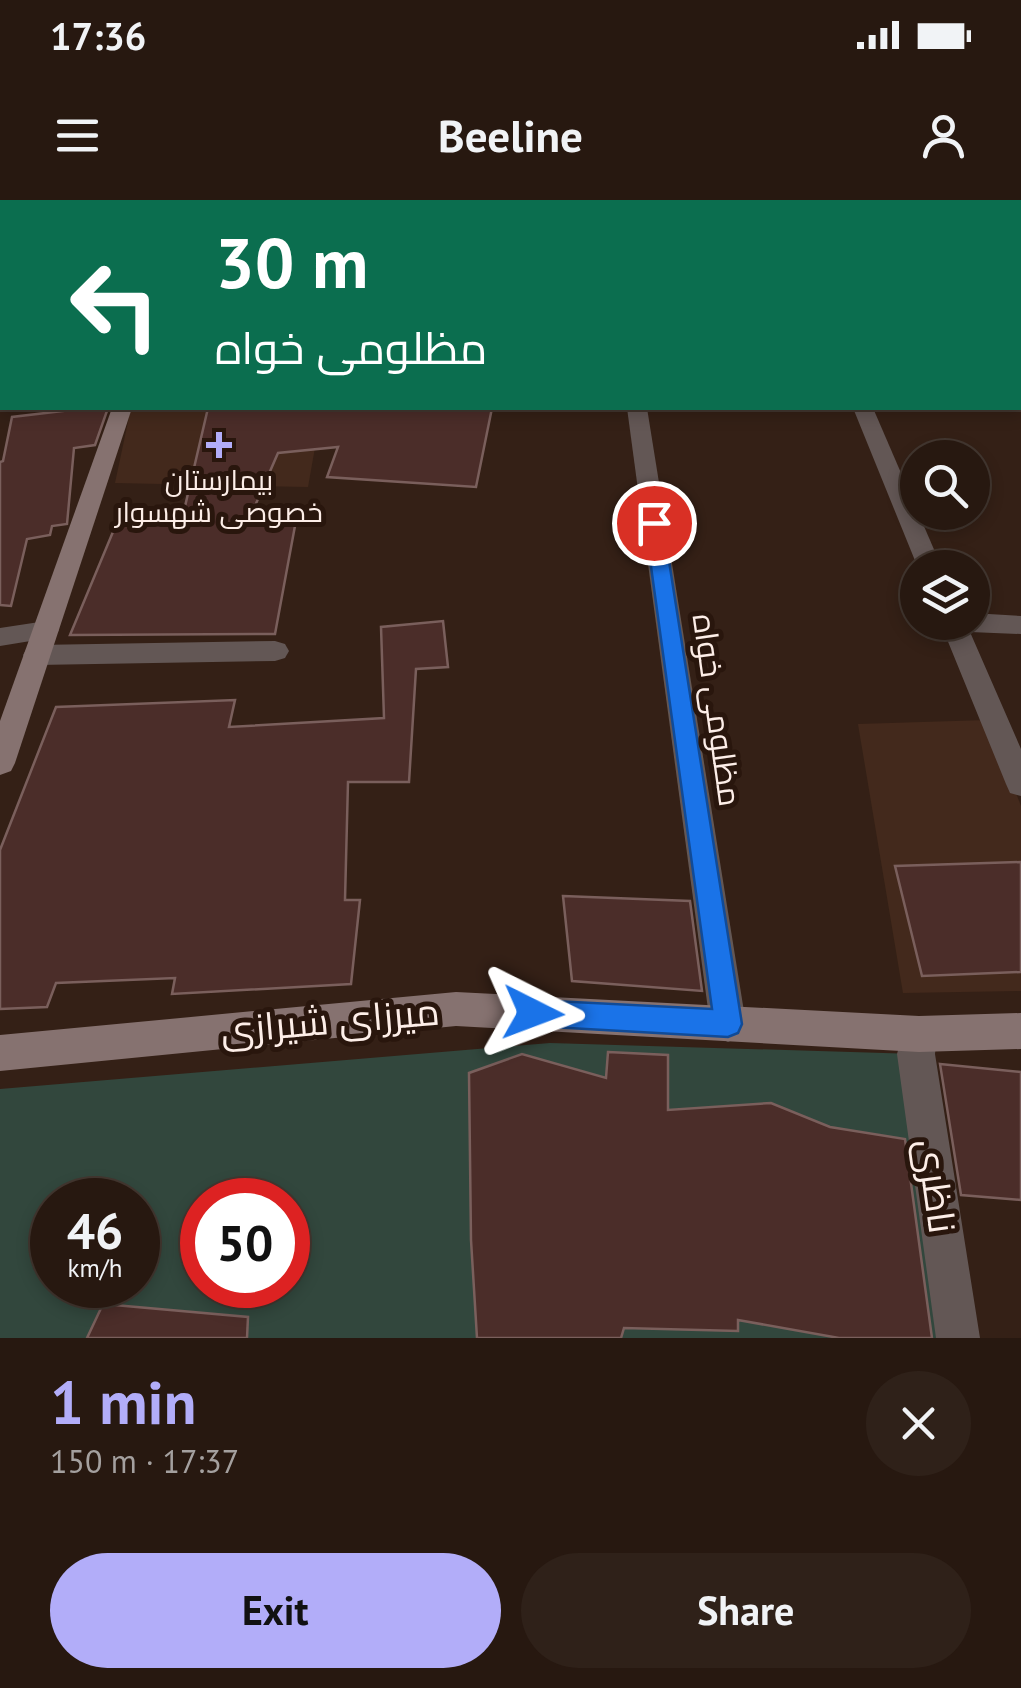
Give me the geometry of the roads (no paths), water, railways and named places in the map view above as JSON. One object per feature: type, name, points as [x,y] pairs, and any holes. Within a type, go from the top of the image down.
[{"type":"main road","points":[[0,763],[121,410]]},
{"type":"main road","name":"میرزای شیرازی","points":[[0,1054],[456,1009],[919,1034],[1021,1031]]},
{"type":"street","name":"مظلومی خواه","points":[[637,410],[728,1024]]},
{"type":"street","points":[[864,410],[922,550]]},
{"type":"street","points":[[990,624],[1021,625]]},
{"type":"street","points":[[0,636],[42,642],[275,651]]},
{"type":"street","points":[[963,640],[1021,784]]},
{"type":"street","name":"ناظری","points":[[919,1034],[916,1054],[958,1338]]},
{"type":"place","name":"بیمارستان خصوصی شهسوار","points":[[219,445]]}]
